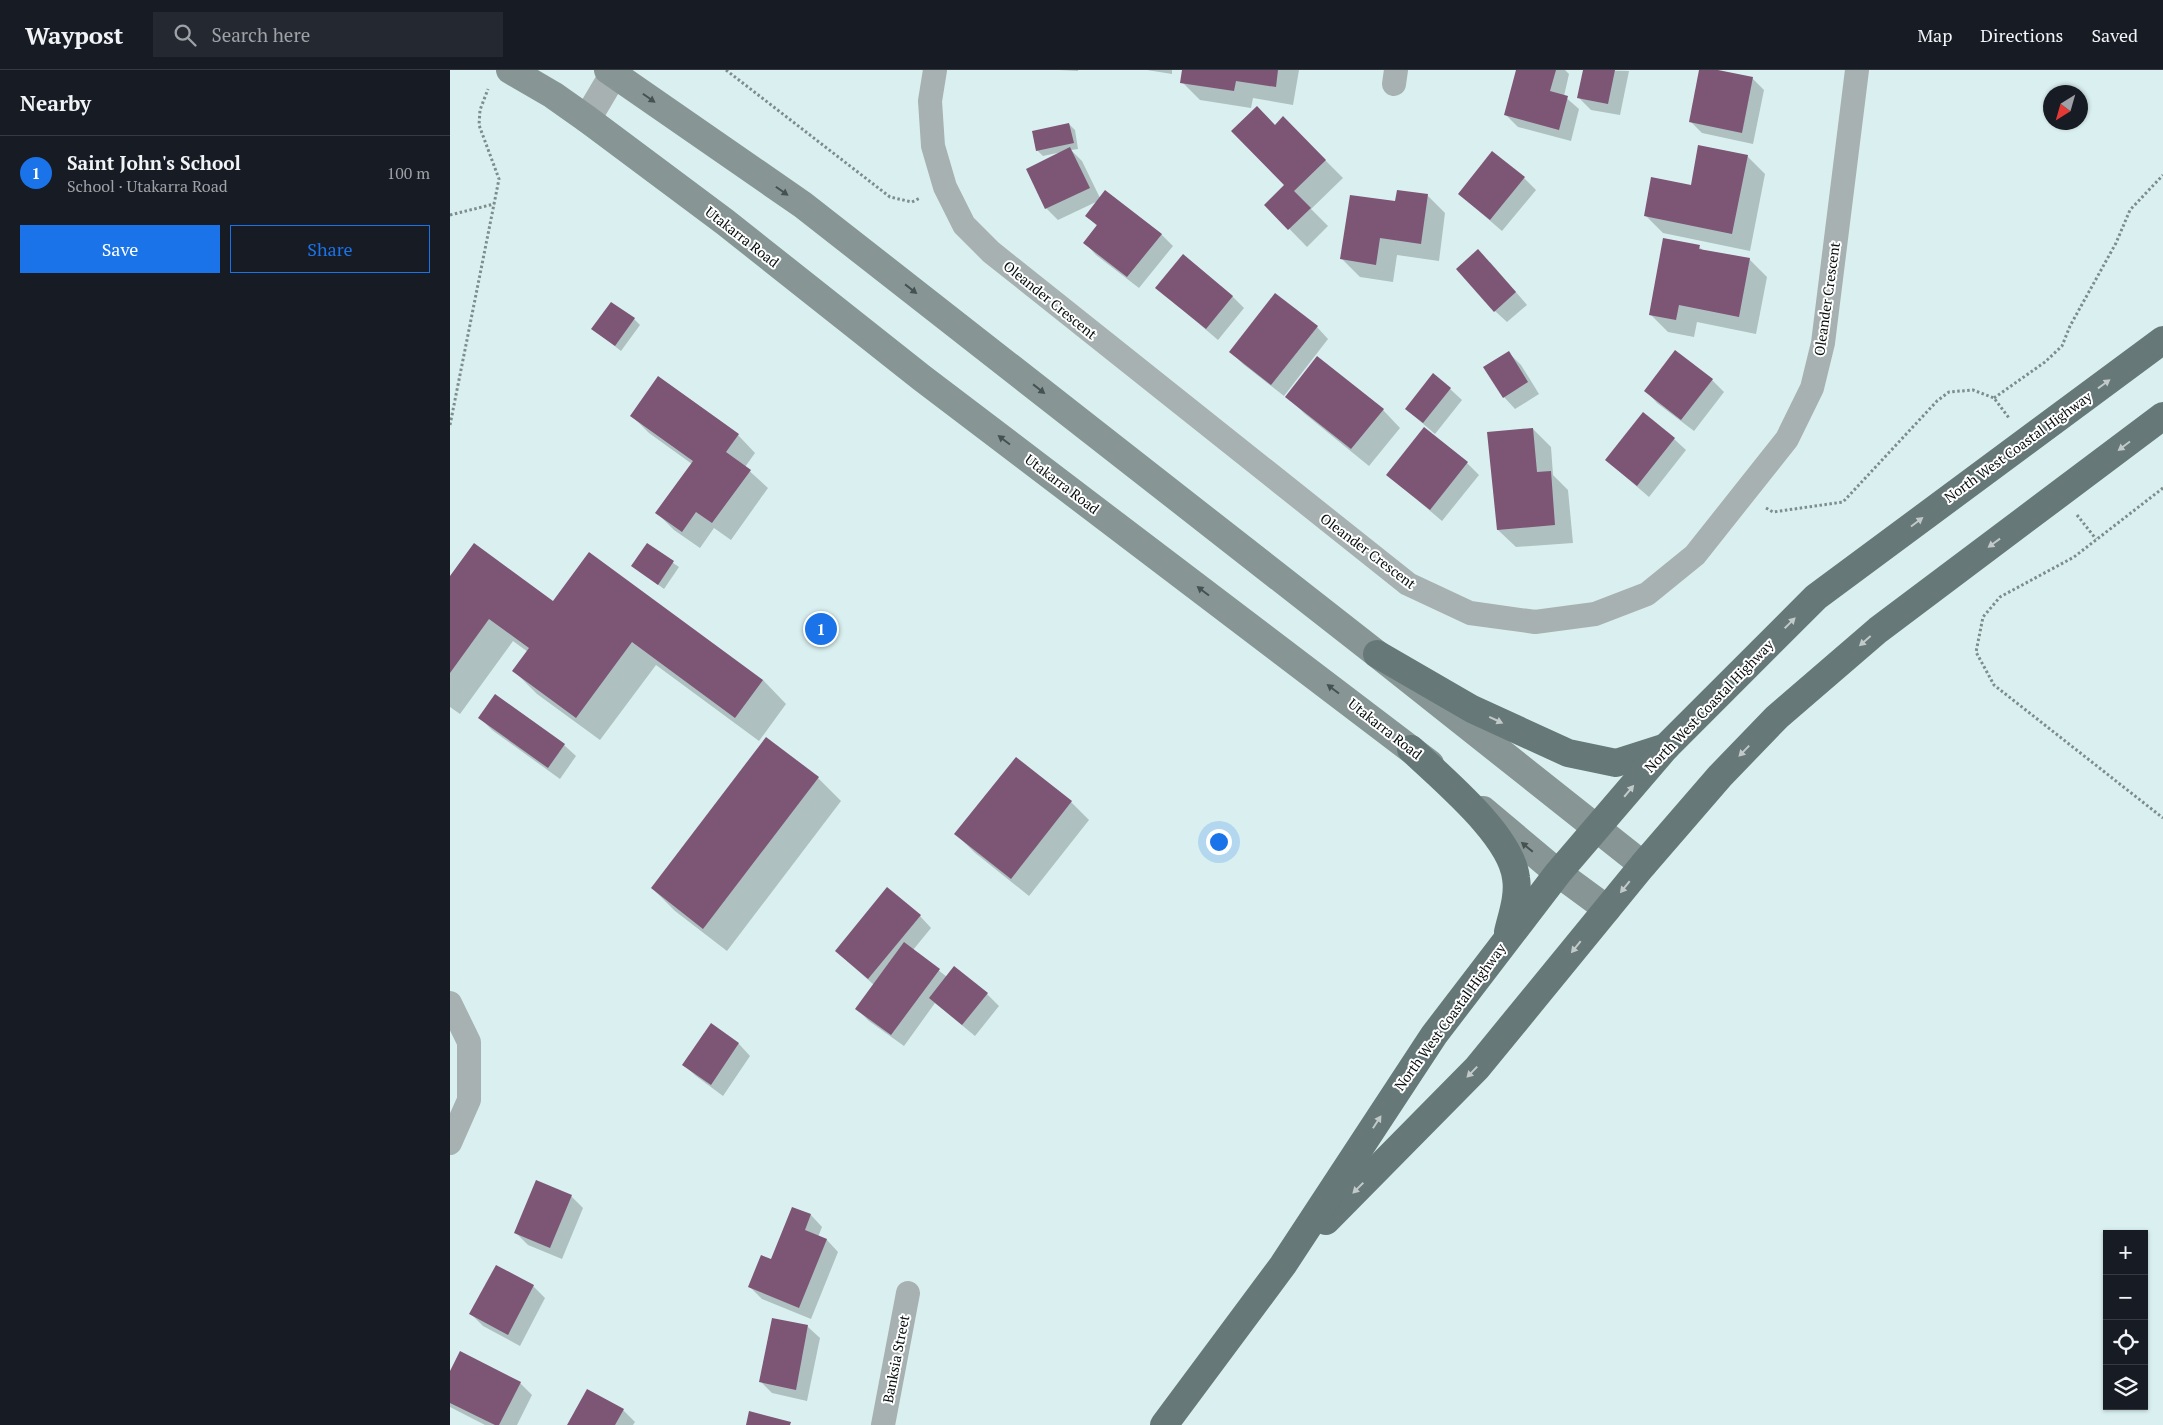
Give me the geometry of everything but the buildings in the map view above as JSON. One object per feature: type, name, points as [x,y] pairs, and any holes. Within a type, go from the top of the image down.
[{"type":"highway","name":"North West Coastal Highway","points":[[1164,1425],[1283,1265],[1434,1035],[1558,873],[1666,747],[1816,597],[2024,441],[2163,340]]},
{"type":"highway","name":"North West Coastal Highway","points":[[1283,1265],[1477,1068],[1643,864],[1720,776],[1777,717],[1878,630],[2163,416]]},
{"type":"highway","points":[[1377,654],[1472,709],[1568,753],[1616,763],[1666,747]]},
{"type":"highway","points":[[1411,749],[1495,831],[1514,864],[1517,880],[1516,895],[1507,938]]},
{"type":"main road","points":[[613,71],[803,205],[1643,864]]},
{"type":"main road","name":"Utakarra Road","points":[[500,78],[553,95],[725,222],[922,378],[1411,749],[1558,873],[1607,909]]},
{"type":"street","name":"Oleander Crescent","points":[[934,70],[930,101],[933,146],[945,187],[964,224],[990,252],[1408,584],[1470,613],[1535,622],[1595,614],[1647,594],[1695,555],[1787,439],[1812,388],[1823,343],[1857,70]]},
{"type":"street","points":[[587,119],[613,71]]},
{"type":"street","points":[[450,1003],[470,1042],[469,1100],[450,1143]]},
{"type":"street","name":"Banksia Street","points":[[883,1425],[908,1293]]},
{"type":"path","points":[[726,70],[890,197],[912,202],[928,195]]},
{"type":"path","points":[[450,425],[499,179],[479,124],[480,110],[500,78]]},
{"type":"path","points":[[1994,398],[2045,362],[2062,346],[2070,326],[2116,243],[2130,210],[2163,175]]},
{"type":"path","points":[[450,215],[494,204]]},
{"type":"path","points":[[1763,506],[1773,512],[1842,502],[1937,401],[1949,392],[1973,390],[1994,398],[2010,421]]},
{"type":"path","points":[[2163,488],[2074,557],[2000,597],[1984,617],[1976,652],[1994,685],[2163,818]]},
{"type":"path","points":[[2076,513],[2096,539]]},
{"type":"place","name":"Saint John's School","points":[[821,629]]}]
